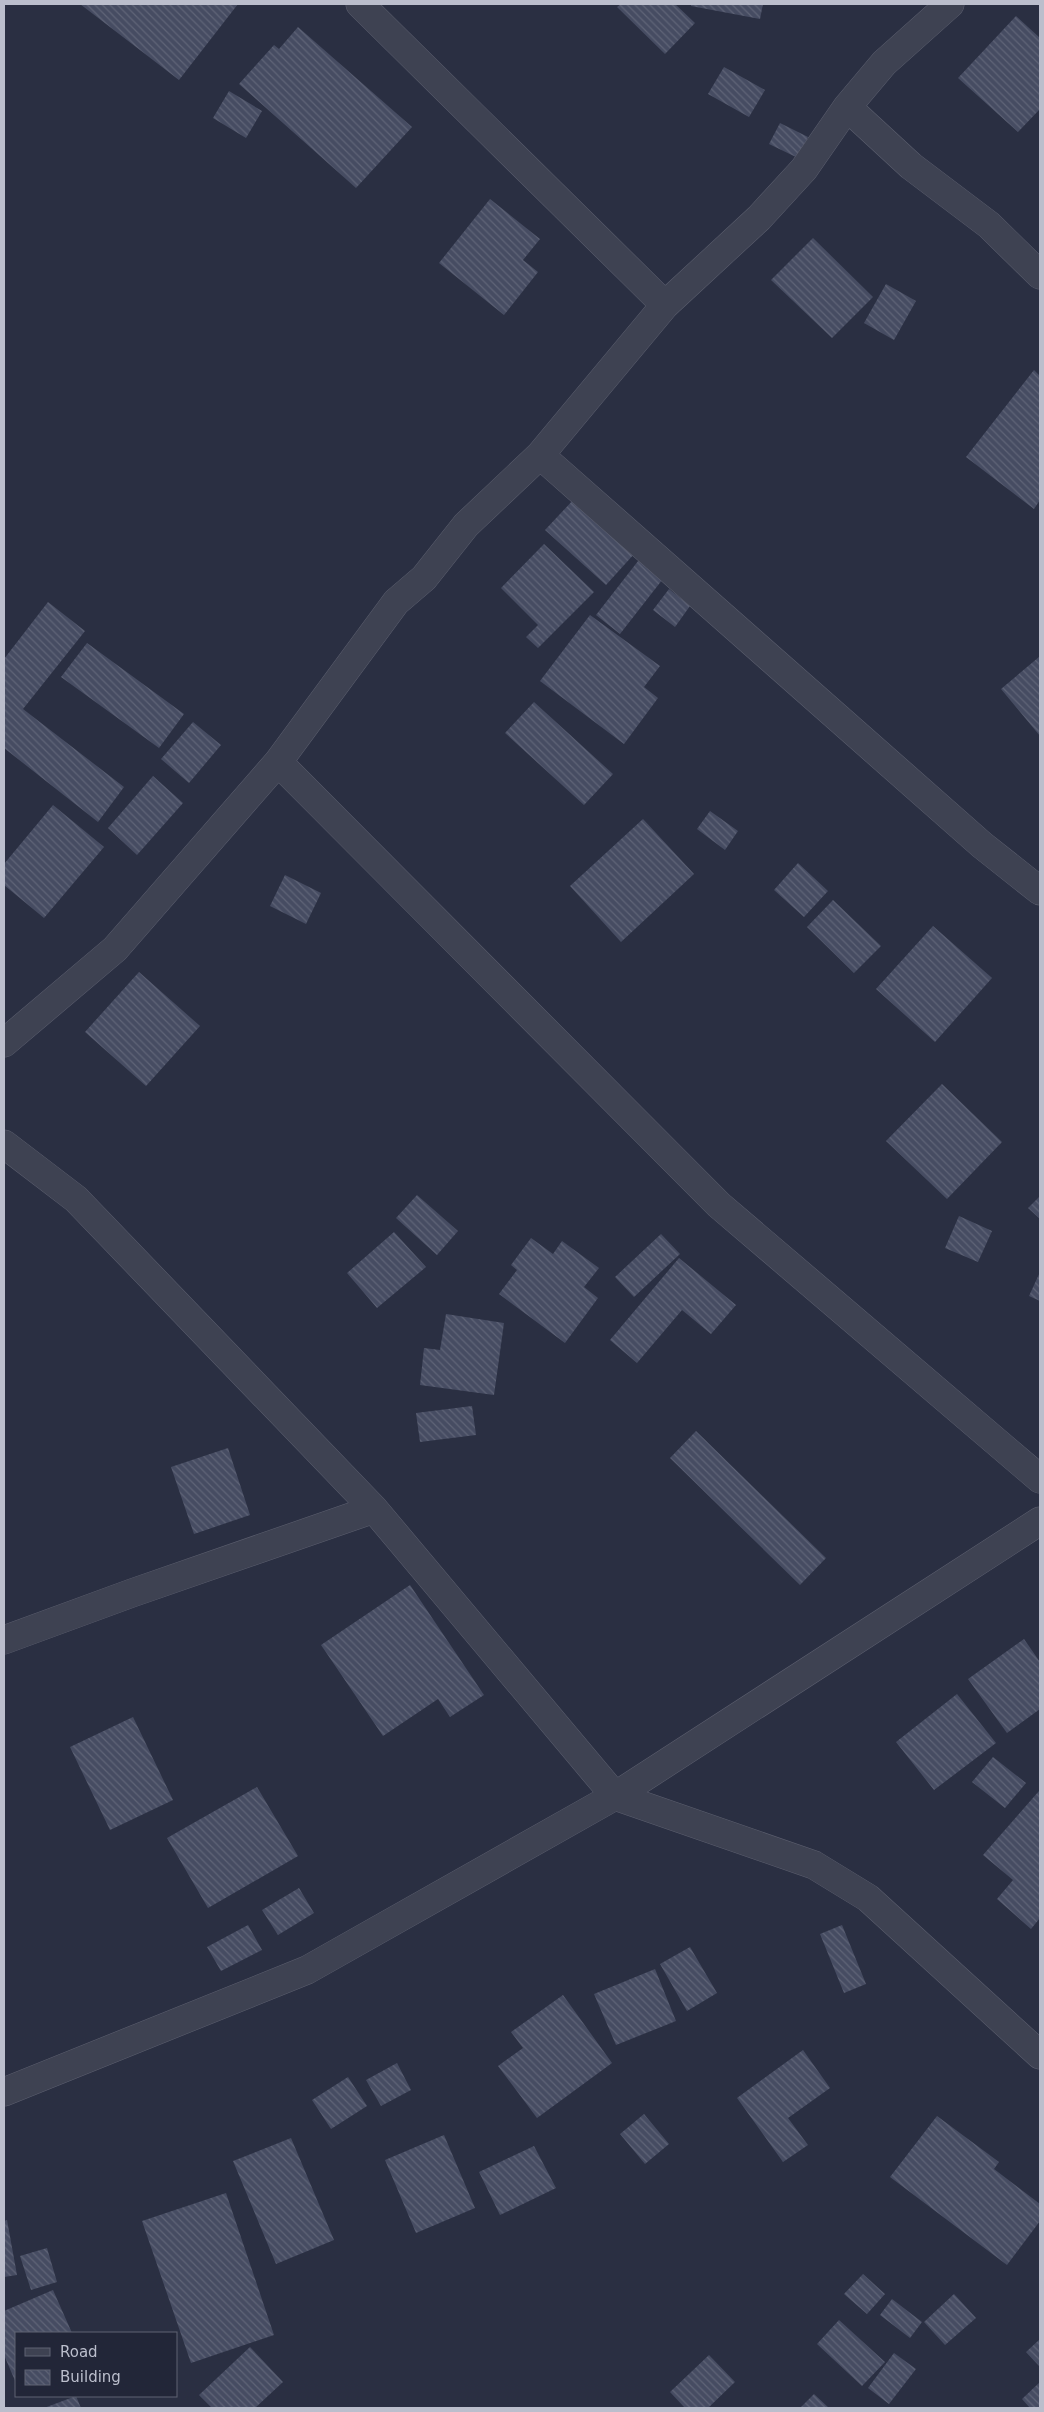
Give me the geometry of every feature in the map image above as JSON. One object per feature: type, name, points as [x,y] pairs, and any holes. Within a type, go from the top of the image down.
[{"type":"street","points":[[360,4],[665,305]]},
{"type":"street","points":[[4,1043],[115,949],[278,762],[396,602],[424,578],[466,525],[540,455],[665,305],[766,211],[804,169],[847,108],[884,63],[950,4]]},
{"type":"street","points":[[847,108],[911,166],[989,225],[1040,275]]},
{"type":"street","points":[[540,455],[982,845],[1040,891]]},
{"type":"street","points":[[278,762],[719,1206],[1040,1479]]},
{"type":"street","points":[[4,1144],[76,1199],[374,1509],[615,1796],[814,1865],[860,1893],[1040,2054]]},
{"type":"street","points":[[4,1640],[132,1593],[374,1509]]},
{"type":"street","points":[[4,2092],[307,1970],[615,1796],[1040,1521]]},
{"type":"building","points":[[80,4],[238,4],[179,80]]},
{"type":"building","points":[[621,4],[675,4],[695,23],[665,54],[617,7]]},
{"type":"building","points":[[691,4],[763,4],[760,19],[691,6]]},
{"type":"building","points":[[1016,16],[1040,38],[1040,109],[1018,132],[958,78]]},
{"type":"building","points":[[298,27],[412,127],[356,188],[239,84],[274,45],[279,49]]},
{"type":"building","points":[[724,67],[765,90],[749,117],[708,94]]},
{"type":"building","points":[[229,91],[262,111],[246,138],[213,118]]},
{"type":"building","points":[[780,123],[808,137],[798,158],[769,144]]},
{"type":"building","points":[[490,199],[540,239],[523,260],[538,272],[504,315],[439,263]]},
{"type":"building","points":[[813,238],[873,297],[832,338],[771,280]]},
{"type":"building","points":[[886,284],[916,301],[894,340],[864,323]]},
{"type":"building","points":[[1034,370],[1040,376],[1040,500],[1034,509],[966,457]]},
{"type":"building","points":[[575,498],[635,553],[606,585],[545,530]]},
{"type":"building","points":[[544,544],[594,592],[538,648],[526,637],[538,625],[501,588]]},
{"type":"building","points":[[642,556],[666,575],[620,634],[596,615]]},
{"type":"building","points":[[669,589],[690,606],[675,627],[653,610]]},
{"type":"building","points":[[48,602],[85,631],[23,709],[124,787],[98,822],[4,748],[4,659]]},
{"type":"building","points":[[590,615],[660,666],[644,687],[658,698],[624,744],[540,681]]},
{"type":"building","points":[[87,643],[184,714],[159,748],[61,677]]},
{"type":"building","points":[[1040,658],[1040,736],[1001,689]]},
{"type":"building","points":[[534,702],[613,774],[584,805],[505,733]]},
{"type":"building","points":[[193,722],[221,745],[189,783],[161,759]]},
{"type":"building","points":[[153,776],[183,803],[137,855],[108,828]]},
{"type":"building","points":[[53,805],[104,847],[44,918],[4,885],[4,864]]},
{"type":"building","points":[[710,811],[738,831],[725,850],[697,829]]},
{"type":"building","points":[[643,819],[694,874],[621,942],[570,886]]},
{"type":"building","points":[[798,863],[828,891],[804,917],[774,890]]},
{"type":"building","points":[[285,875],[321,893],[306,924],[270,906]]},
{"type":"building","points":[[833,900],[881,946],[854,973],[807,927]]},
{"type":"building","points":[[933,926],[992,978],[935,1042],[876,989]]},
{"type":"building","points":[[139,972],[200,1026],[146,1086],[85,1032]]},
{"type":"building","points":[[942,1084],[1002,1142],[947,1199],[886,1141]]},
{"type":"building","points":[[417,1195],[458,1231],[437,1255],[396,1218]]},
{"type":"building","points":[[1040,1196],[1040,1219],[1028,1208]]},
{"type":"building","points":[[959,1216],[992,1231],[978,1262],[945,1248]]},
{"type":"building","points":[[394,1232],[426,1267],[377,1308],[347,1273]]},
{"type":"building","points":[[661,1234],[680,1254],[634,1297],[615,1277]]},
{"type":"building","points":[[531,1238],[553,1254],[562,1241],[599,1268],[584,1287],[598,1298],[565,1343],[499,1294],[517,1270],[511,1265]]},
{"type":"building","points":[[679,1258],[736,1305],[711,1334],[682,1310],[637,1363],[610,1340]]},
{"type":"building","points":[[1040,1272],[1040,1301],[1029,1296]]},
{"type":"building","points":[[446,1314],[504,1323],[494,1395],[420,1385],[424,1348],[440,1350]]},
{"type":"building","points":[[472,1406],[476,1435],[420,1442],[416,1413]]},
{"type":"building","points":[[696,1431],[826,1558],[800,1585],[670,1458]]},
{"type":"building","points":[[228,1448],[250,1515],[194,1534],[171,1467]]},
{"type":"building","points":[[410,1585],[484,1695],[450,1717],[438,1699],[383,1736],[321,1645]]},
{"type":"building","points":[[1024,1639],[1040,1662],[1040,1709],[1007,1733],[968,1679]]},
{"type":"building","points":[[957,1694],[996,1743],[934,1790],[896,1742]]},
{"type":"building","points":[[133,1717],[173,1800],[110,1830],[70,1747]]},
{"type":"building","points":[[993,1757],[1026,1783],[1005,1808],[972,1782]]},
{"type":"building","points":[[257,1787],[298,1856],[208,1908],[167,1838]]},
{"type":"building","points":[[1039,1791],[1040,1918],[1031,1929],[997,1899],[1013,1880],[983,1855]]},
{"type":"building","points":[[299,1888],[314,1913],[278,1935],[262,1910]]},
{"type":"building","points":[[248,1925],[262,1950],[221,1971],[207,1947]]},
{"type":"building","points":[[842,1925],[866,1984],[844,1993],[820,1934]]},
{"type":"building","points":[[690,1947],[717,1993],[687,2011],[660,1964]]},
{"type":"building","points":[[655,1969],[676,2021],[616,2045],[594,1994]]},
{"type":"building","points":[[563,1995],[612,2063],[537,2118],[498,2066],[523,2048],[511,2032]]},
{"type":"building","points":[[803,2050],[830,2088],[788,2118],[808,2145],[783,2162],[737,2098]]},
{"type":"building","points":[[397,2063],[411,2090],[381,2106],[366,2080]]},
{"type":"building","points":[[348,2077],[367,2106],[331,2129],[312,2100]]},
{"type":"building","points":[[644,2114],[669,2144],[645,2164],[620,2134]]},
{"type":"building","points":[[937,2116],[999,2162],[994,2169],[1040,2204],[1040,2221],[1007,2265],[890,2177]]},
{"type":"building","points":[[444,2135],[475,2208],[416,2233],[385,2160]]},
{"type":"building","points":[[291,2138],[334,2240],[276,2264],[233,2161]]},
{"type":"building","points":[[534,2146],[556,2188],[500,2215],[479,2172]]},
{"type":"building","points":[[226,2193],[274,2335],[191,2363],[142,2221]]},
{"type":"building","points":[[7,2220],[17,2275],[4,2277],[4,2221]]},
{"type":"building","points":[[47,2248],[57,2282],[31,2290],[20,2256]]},
{"type":"building","points":[[863,2274],[885,2294],[867,2314],[844,2294]]},
{"type":"building","points":[[53,2290],[72,2332],[15,2332],[15,2381],[4,2355],[4,2311]]},
{"type":"building","points":[[954,2294],[976,2318],[945,2345],[924,2322]]},
{"type":"building","points":[[892,2299],[922,2322],[910,2338],[880,2315]]},
{"type":"building","points":[[839,2320],[885,2362],[862,2386],[817,2344]]},
{"type":"building","points":[[1040,2339],[1040,2367],[1026,2352]]},
{"type":"building","points":[[250,2347],[283,2382],[255,2408],[212,2408],[199,2395]]},
{"type":"building","points":[[894,2353],[916,2369],[889,2404],[868,2388]]},
{"type":"building","points":[[709,2355],[735,2382],[708,2408],[685,2408],[670,2392]]},
{"type":"building","points":[[1040,2382],[1040,2408],[1030,2408],[1022,2399]]},
{"type":"building","points":[[814,2394],[829,2408],[800,2408]]},
{"type":"building","points":[[76,2397],[81,2408],[44,2408]]}]
